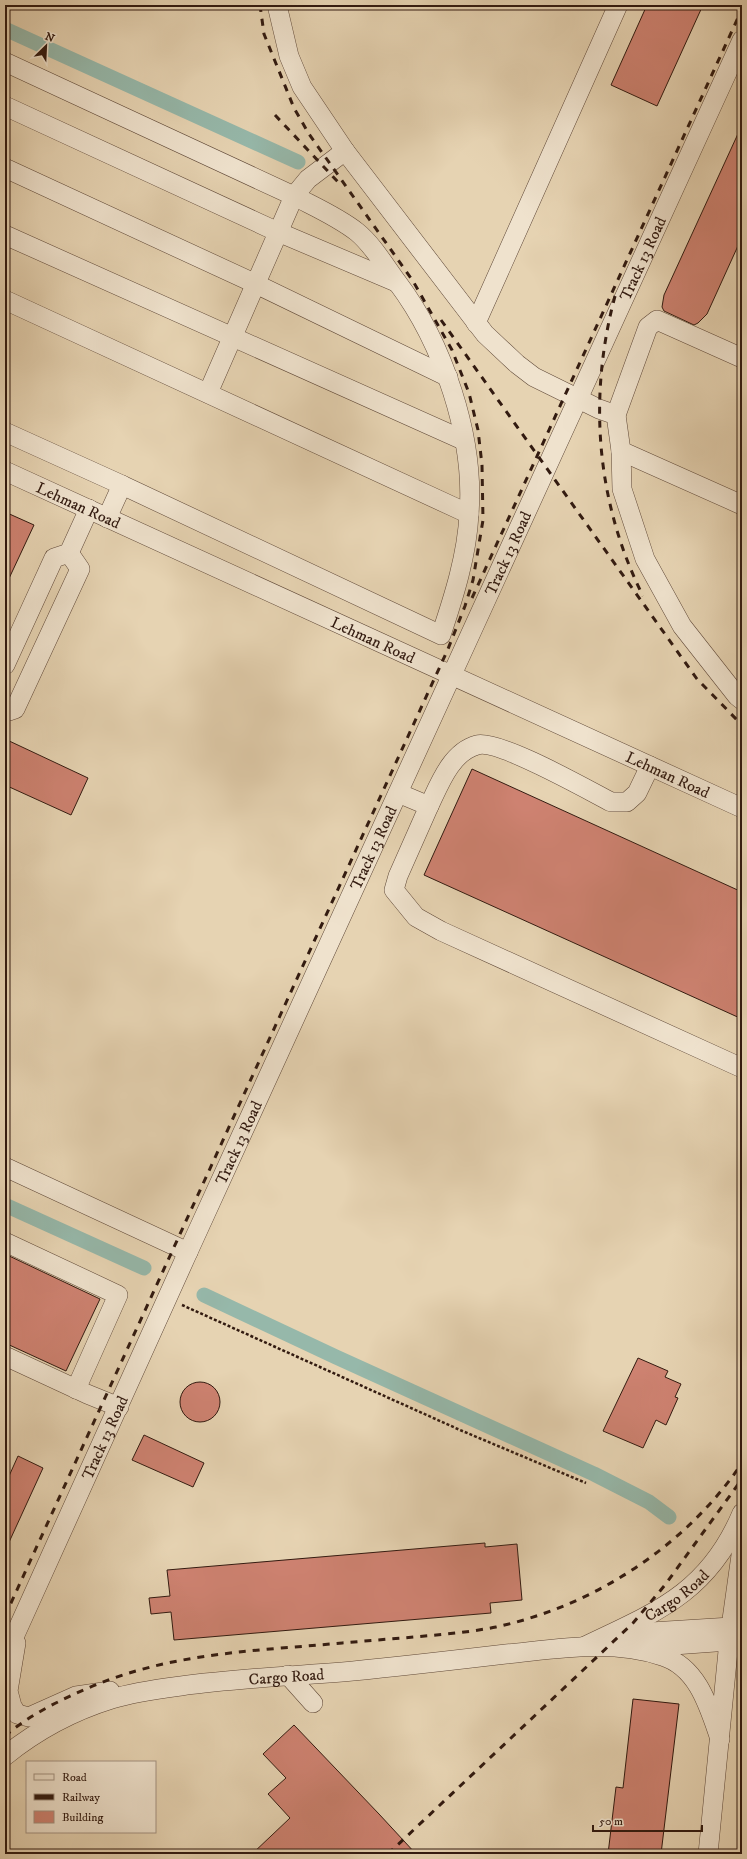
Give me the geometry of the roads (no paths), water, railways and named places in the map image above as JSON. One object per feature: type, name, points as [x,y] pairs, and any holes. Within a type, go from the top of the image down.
[{"type":"street","points":[[277,5],[289,56],[302,87],[345,151],[485,334],[517,364],[534,377],[616,415]]},
{"type":"street","points":[[476,323],[618,5]]},
{"type":"street","name":"Track 13 Road","points":[[5,1657],[167,1298],[578,398],[737,65],[742,40]]},
{"type":"street","points":[[5,62],[294,196],[339,220],[358,233],[397,282],[432,339],[448,377],[459,415],[468,466],[470,514],[463,559],[453,601],[441,634],[5,432]]},
{"type":"street","points":[[5,106],[278,232],[397,282]]},
{"type":"street","points":[[208,393],[294,196],[308,179],[345,151]]},
{"type":"street","points":[[5,168],[256,284],[448,377]]},
{"type":"street","points":[[5,235],[463,440]]},
{"type":"street","points":[[5,300],[470,514]]},
{"type":"street","points":[[742,358],[657,320],[648,327],[616,415],[621,451],[622,489],[645,560],[682,626],[737,696],[742,700]]},
{"type":"street","points":[[621,451],[742,505]]},
{"type":"street","name":"Lehman Road","points":[[5,471],[742,808]]},
{"type":"street","points":[[107,518],[122,485]]},
{"type":"street","points":[[5,664],[54,558],[69,553],[89,509]]},
{"type":"street","points":[[5,709],[9,711],[15,709],[80,569],[69,553]]},
{"type":"street","points":[[650,766],[637,793],[627,802],[611,802],[510,752],[488,745],[477,745],[459,756],[442,779],[398,876],[394,890],[416,917],[441,932],[742,1068]]},
{"type":"street","points":[[398,793],[429,806]]},
{"type":"street","points":[[5,1167],[188,1252]]},
{"type":"street","points":[[5,1242],[118,1295],[76,1389]]},
{"type":"street","points":[[5,1356],[119,1407]]},
{"type":"street","name":"Cargo Road","points":[[584,1646],[660,1610],[697,1580],[716,1561],[735,1530],[742,1513]]},
{"type":"street","points":[[708,1854],[730,1634],[741,1568],[742,1548]]},
{"type":"street","points":[[23,1617],[11,1667],[8,1691],[15,1711],[29,1717],[76,1696],[117,1691],[151,1690]]},
{"type":"street","points":[[608,1635],[730,1634]]},
{"type":"street","points":[[627,1648],[730,1634]]},
{"type":"street","points":[[5,1676],[18,1636]]},
{"type":"street","name":"Cargo Road","points":[[8,1748],[72,1714],[112,1699],[151,1690],[225,1680],[352,1671],[584,1646],[627,1648],[663,1656],[680,1665],[689,1674],[708,1703],[720,1739]]},
{"type":"street","points":[[477,1672],[493,1656]]},
{"type":"street","points":[[288,1675],[313,1703]]},
{"type":"waterway","points":[[5,29],[298,162]]},
{"type":"waterway","points":[[5,1205],[144,1268]]},
{"type":"waterway","points":[[204,1295],[336,1357],[594,1474],[649,1502],[669,1517]]},
{"type":"railway","points":[[5,1616],[448,649],[465,606],[473,580],[483,520],[482,465],[478,430],[469,393],[452,350],[413,281],[309,134],[294,108],[264,34],[260,5]]},
{"type":"railway","points":[[472,598],[742,9]]},
{"type":"railway","points":[[275,115],[338,182]]},
{"type":"railway","points":[[615,296],[601,372],[601,449],[606,486],[615,524],[627,560],[643,596]]},
{"type":"railway","points":[[441,320],[697,679],[742,725]]},
{"type":"railway","points":[[5,1736],[33,1716],[75,1694],[110,1679],[158,1665],[230,1653],[473,1631],[496,1627],[532,1617],[568,1604],[602,1588],[635,1568],[665,1546],[694,1521],[719,1493],[742,1463]]},
{"type":"railway","points":[[388,1854],[633,1623],[665,1585],[742,1479]]}]
